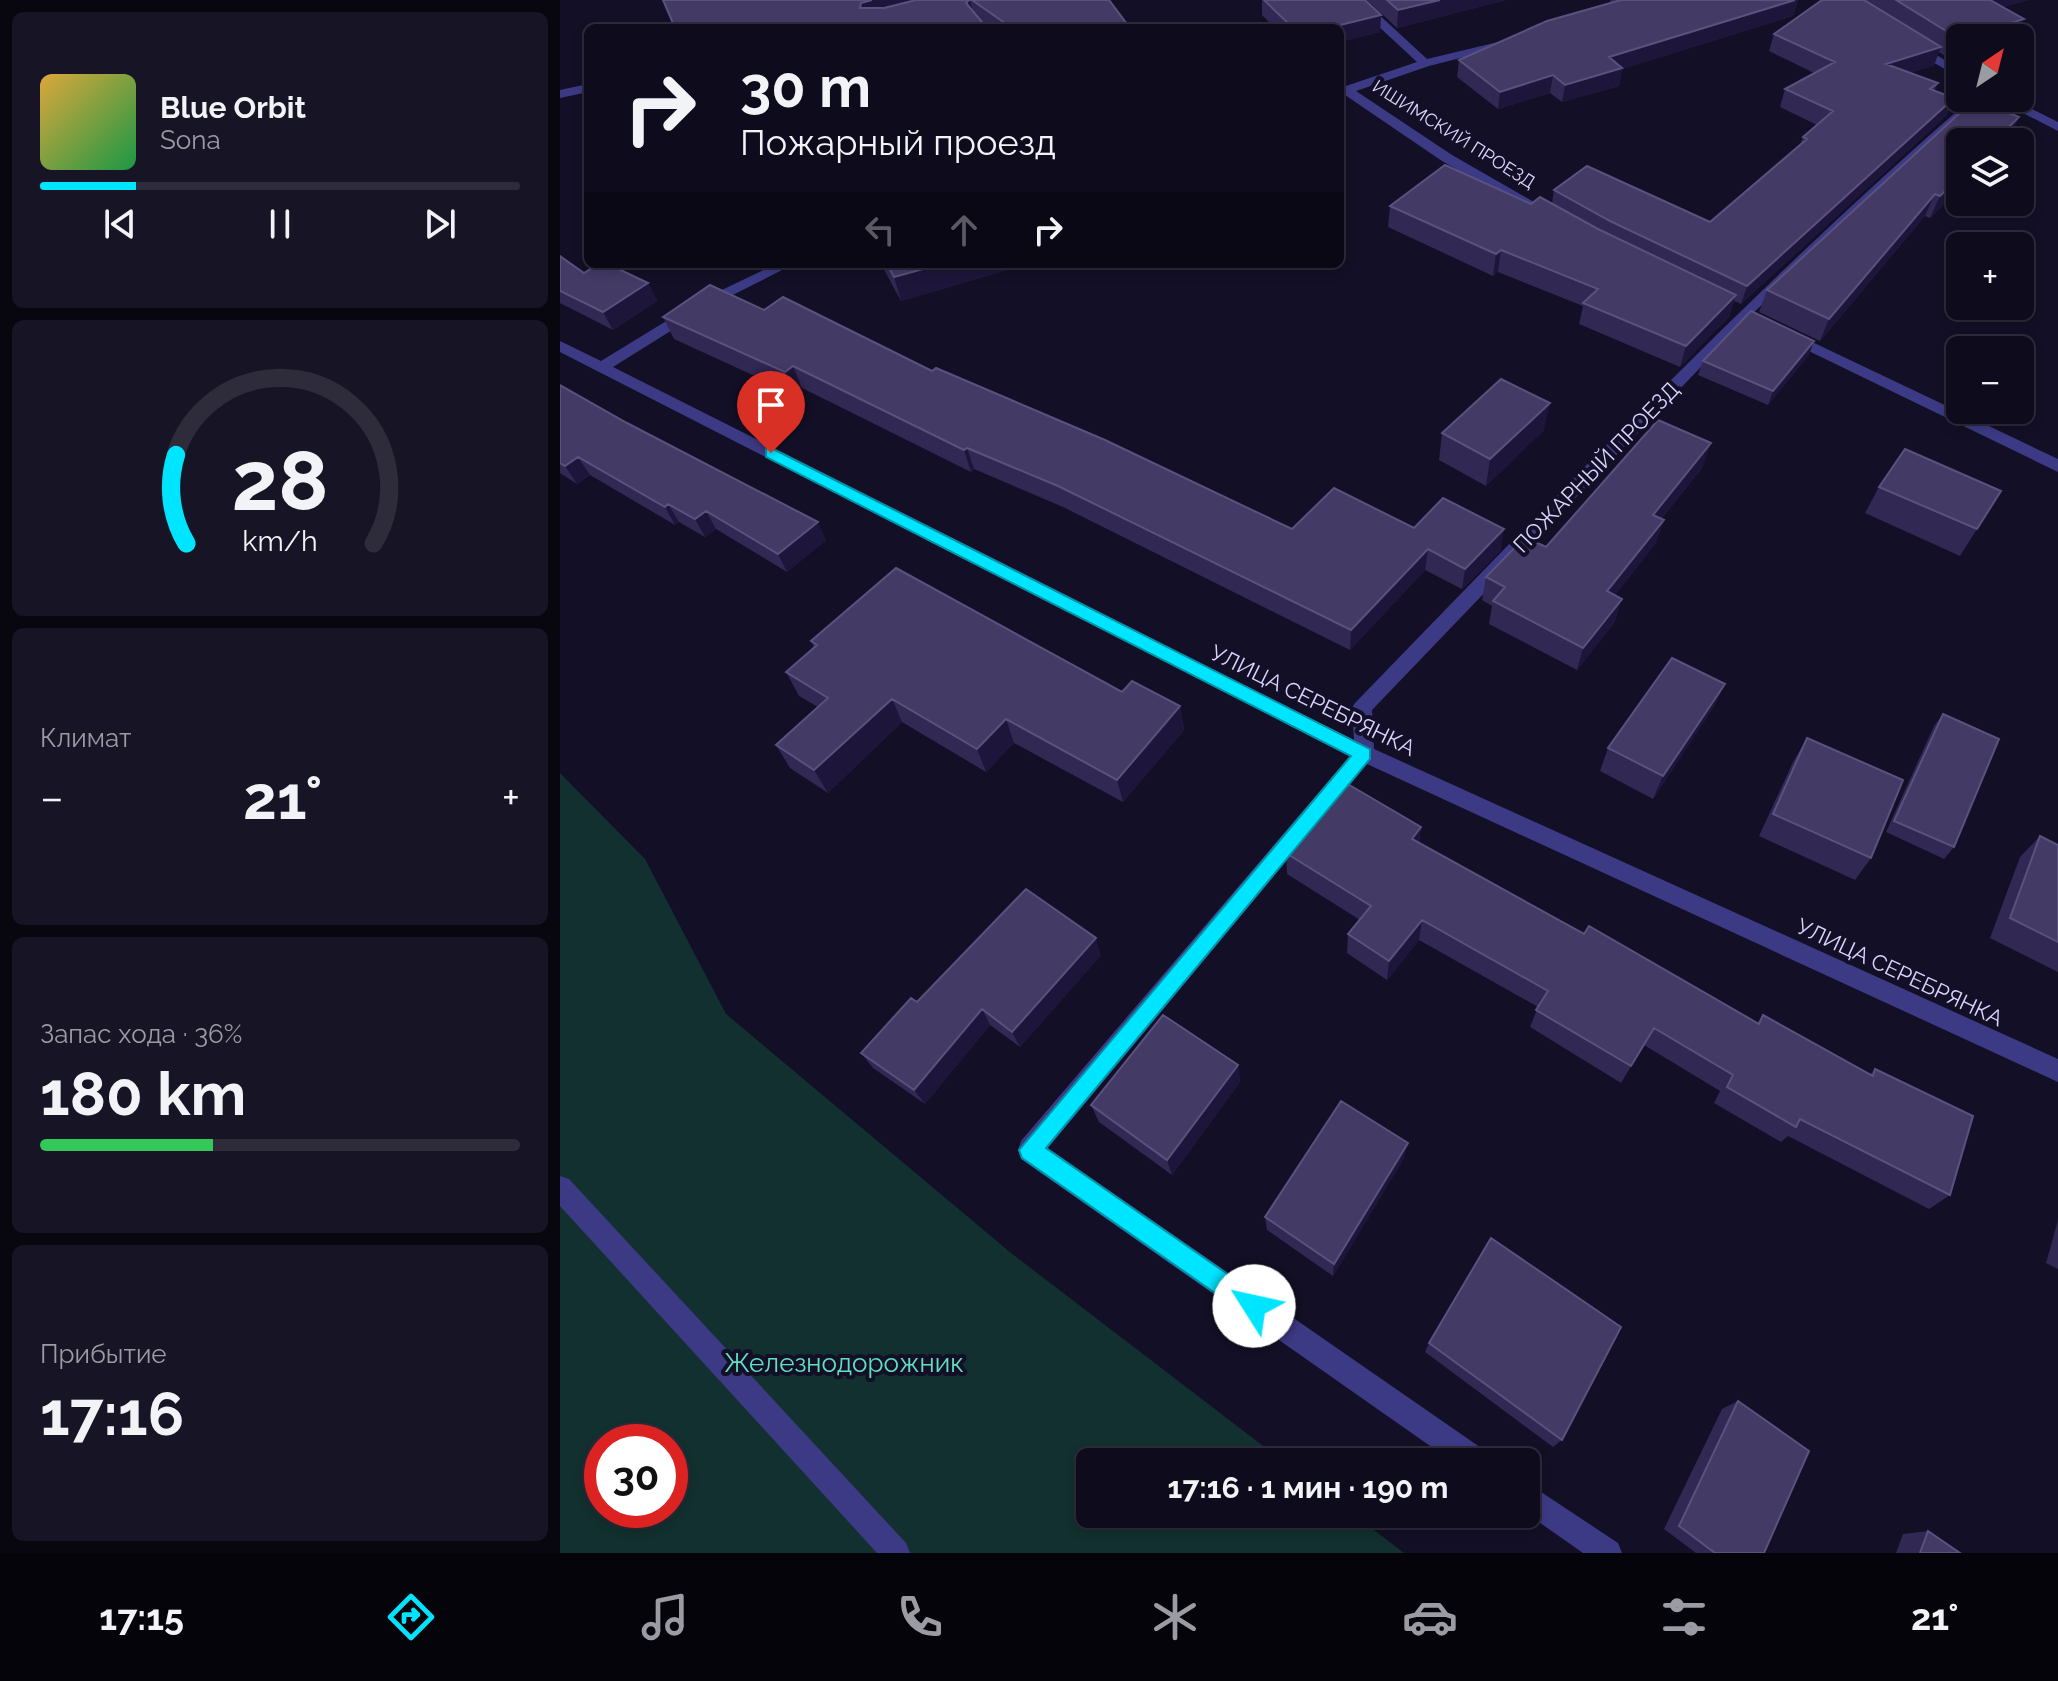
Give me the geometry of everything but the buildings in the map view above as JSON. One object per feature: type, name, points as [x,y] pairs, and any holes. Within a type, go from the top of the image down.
[{"type":"street","points":[[1356,0],[1425,63]]},
{"type":"street","points":[[1895,33],[1946,65]]},
{"type":"street","points":[[1344,91],[1425,63],[1533,35]]},
{"type":"street","points":[[560,94],[584,89]]},
{"type":"street","name":"ИШИМСКИЙ ПРОЕЗД","points":[[1344,92],[1447,158],[1544,214]]},
{"type":"street","name":"ПОЖАРНЫЙ ПРОЕЗД","points":[[1364,754],[1362,708],[1752,318],[1870,192],[1964,112]]},
{"type":"street","points":[[2028,112],[2058,127]]},
{"type":"street","points":[[602,367],[704,304],[779,268]]},
{"type":"street","points":[[1752,318],[2058,466]]},
{"type":"street","name":"УЛИЦА СЕРЕБРЯНКА","points":[[560,346],[1364,754],[2058,1071]]},
{"type":"street","points":[[1364,754],[1030,1150],[1457,1448]]},
{"type":"street","points":[[560,1188],[896,1553]]},
{"type":"street","points":[[1540,1506],[1608,1553]]},
{"type":"green space","name":"Железнодорожник","points":[[560,773],[645,859],[726,1014],[1011,1253],[1266,1448],[1076,1448],[1076,1528],[1371,1528],[1404,1553],[560,1553]]},
{"type":"route","points":[[771,453],[1364,754],[1030,1150],[1254,1306]]}]
